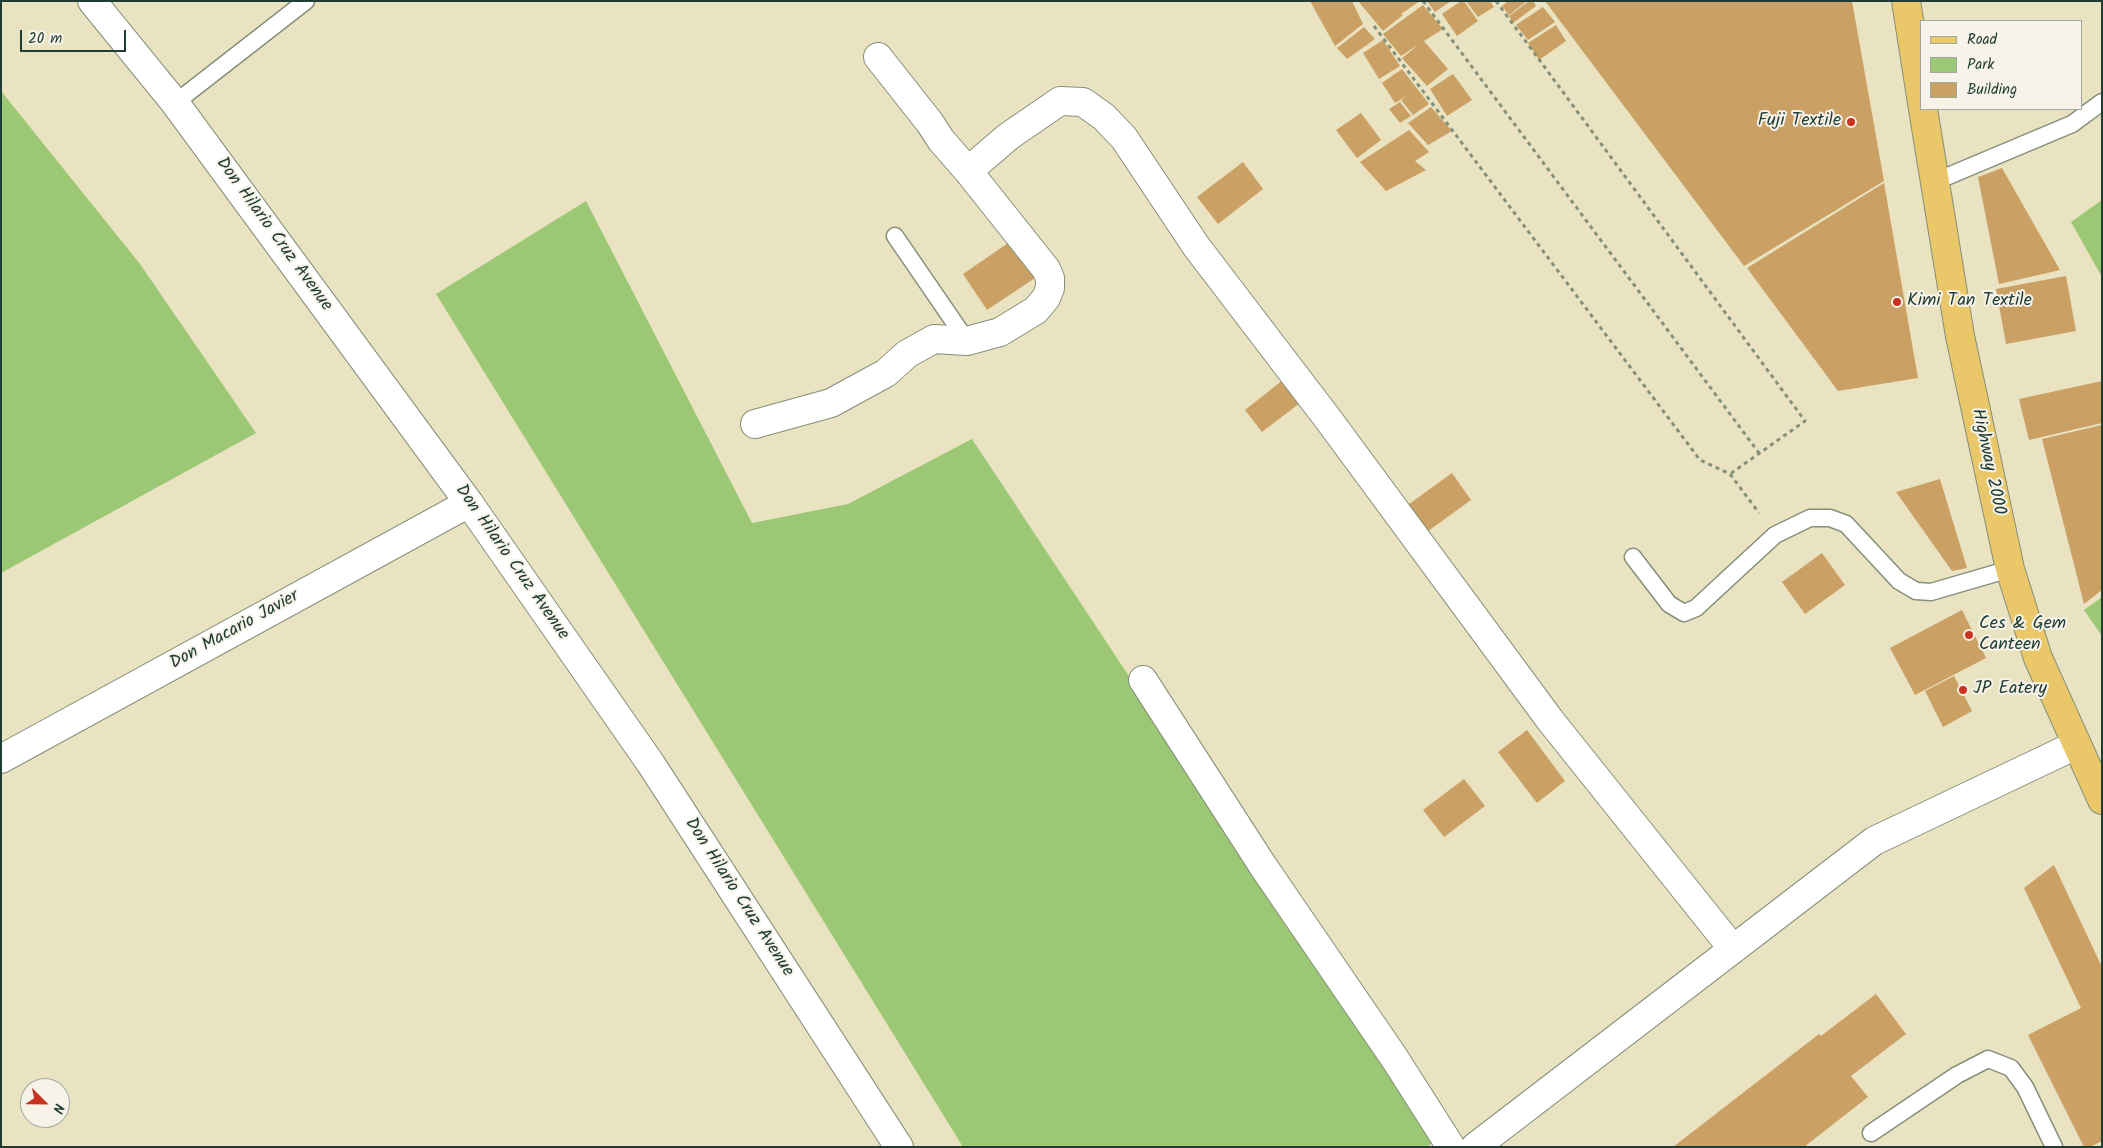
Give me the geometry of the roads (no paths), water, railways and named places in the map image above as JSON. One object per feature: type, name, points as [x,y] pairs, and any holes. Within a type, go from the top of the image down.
[{"type":"main road","points":[[1906,1],[1920,90]]},
{"type":"main road","name":"Highway 2000","points":[[1923,110],[1960,336],[2010,569],[2038,658],[2102,800]]},
{"type":"street","name":"Don Hilario Cruz Avenue","points":[[92,1],[175,103],[469,503],[651,764],[899,1147]]},
{"type":"street","points":[[755,424],[831,403],[886,373],[907,354],[934,339],[966,341],[1000,332],[1036,310],[1046,298],[1050,288],[1050,278],[1046,269],[941,140],[930,123],[878,57]]},
{"type":"street","points":[[968,171],[1009,136],[1060,101],[1083,102],[1104,117],[1124,138],[1196,246],[1334,426],[1550,720],[1734,949]]},
{"type":"street","name":"Don Macario Javier","points":[[1,759],[469,503]]},
{"type":"street","points":[[1143,680],[1263,866],[1395,1059],[1451,1147]]},
{"type":"street","points":[[1475,1147],[1874,841],[2076,745]]},
{"type":"lane","points":[[175,103],[306,1]]},
{"type":"lane","points":[[1934,182],[2072,124],[2102,102]]},
{"type":"lane","points":[[895,236],[966,341]]},
{"type":"lane","points":[[1633,558],[1669,604],[1684,614],[1696,608],[1775,535],[1810,518],[1830,518],[1846,524],[1899,581],[1916,591],[1931,592],[2010,569]]},
{"type":"lane","points":[[1872,1133],[1957,1075],[1988,1059],[2011,1068],[2016,1074],[2025,1087],[2054,1147]]},
{"type":"place","name":"Fuji Textile","points":[[1851,122]]},
{"type":"place","name":"Kimi Tan Textile","points":[[1897,302]]},
{"type":"place","name":"Ces & Gem Canteen","points":[[1969,635]]},
{"type":"place","name":"JP Eatery","points":[[1963,690]]}]
